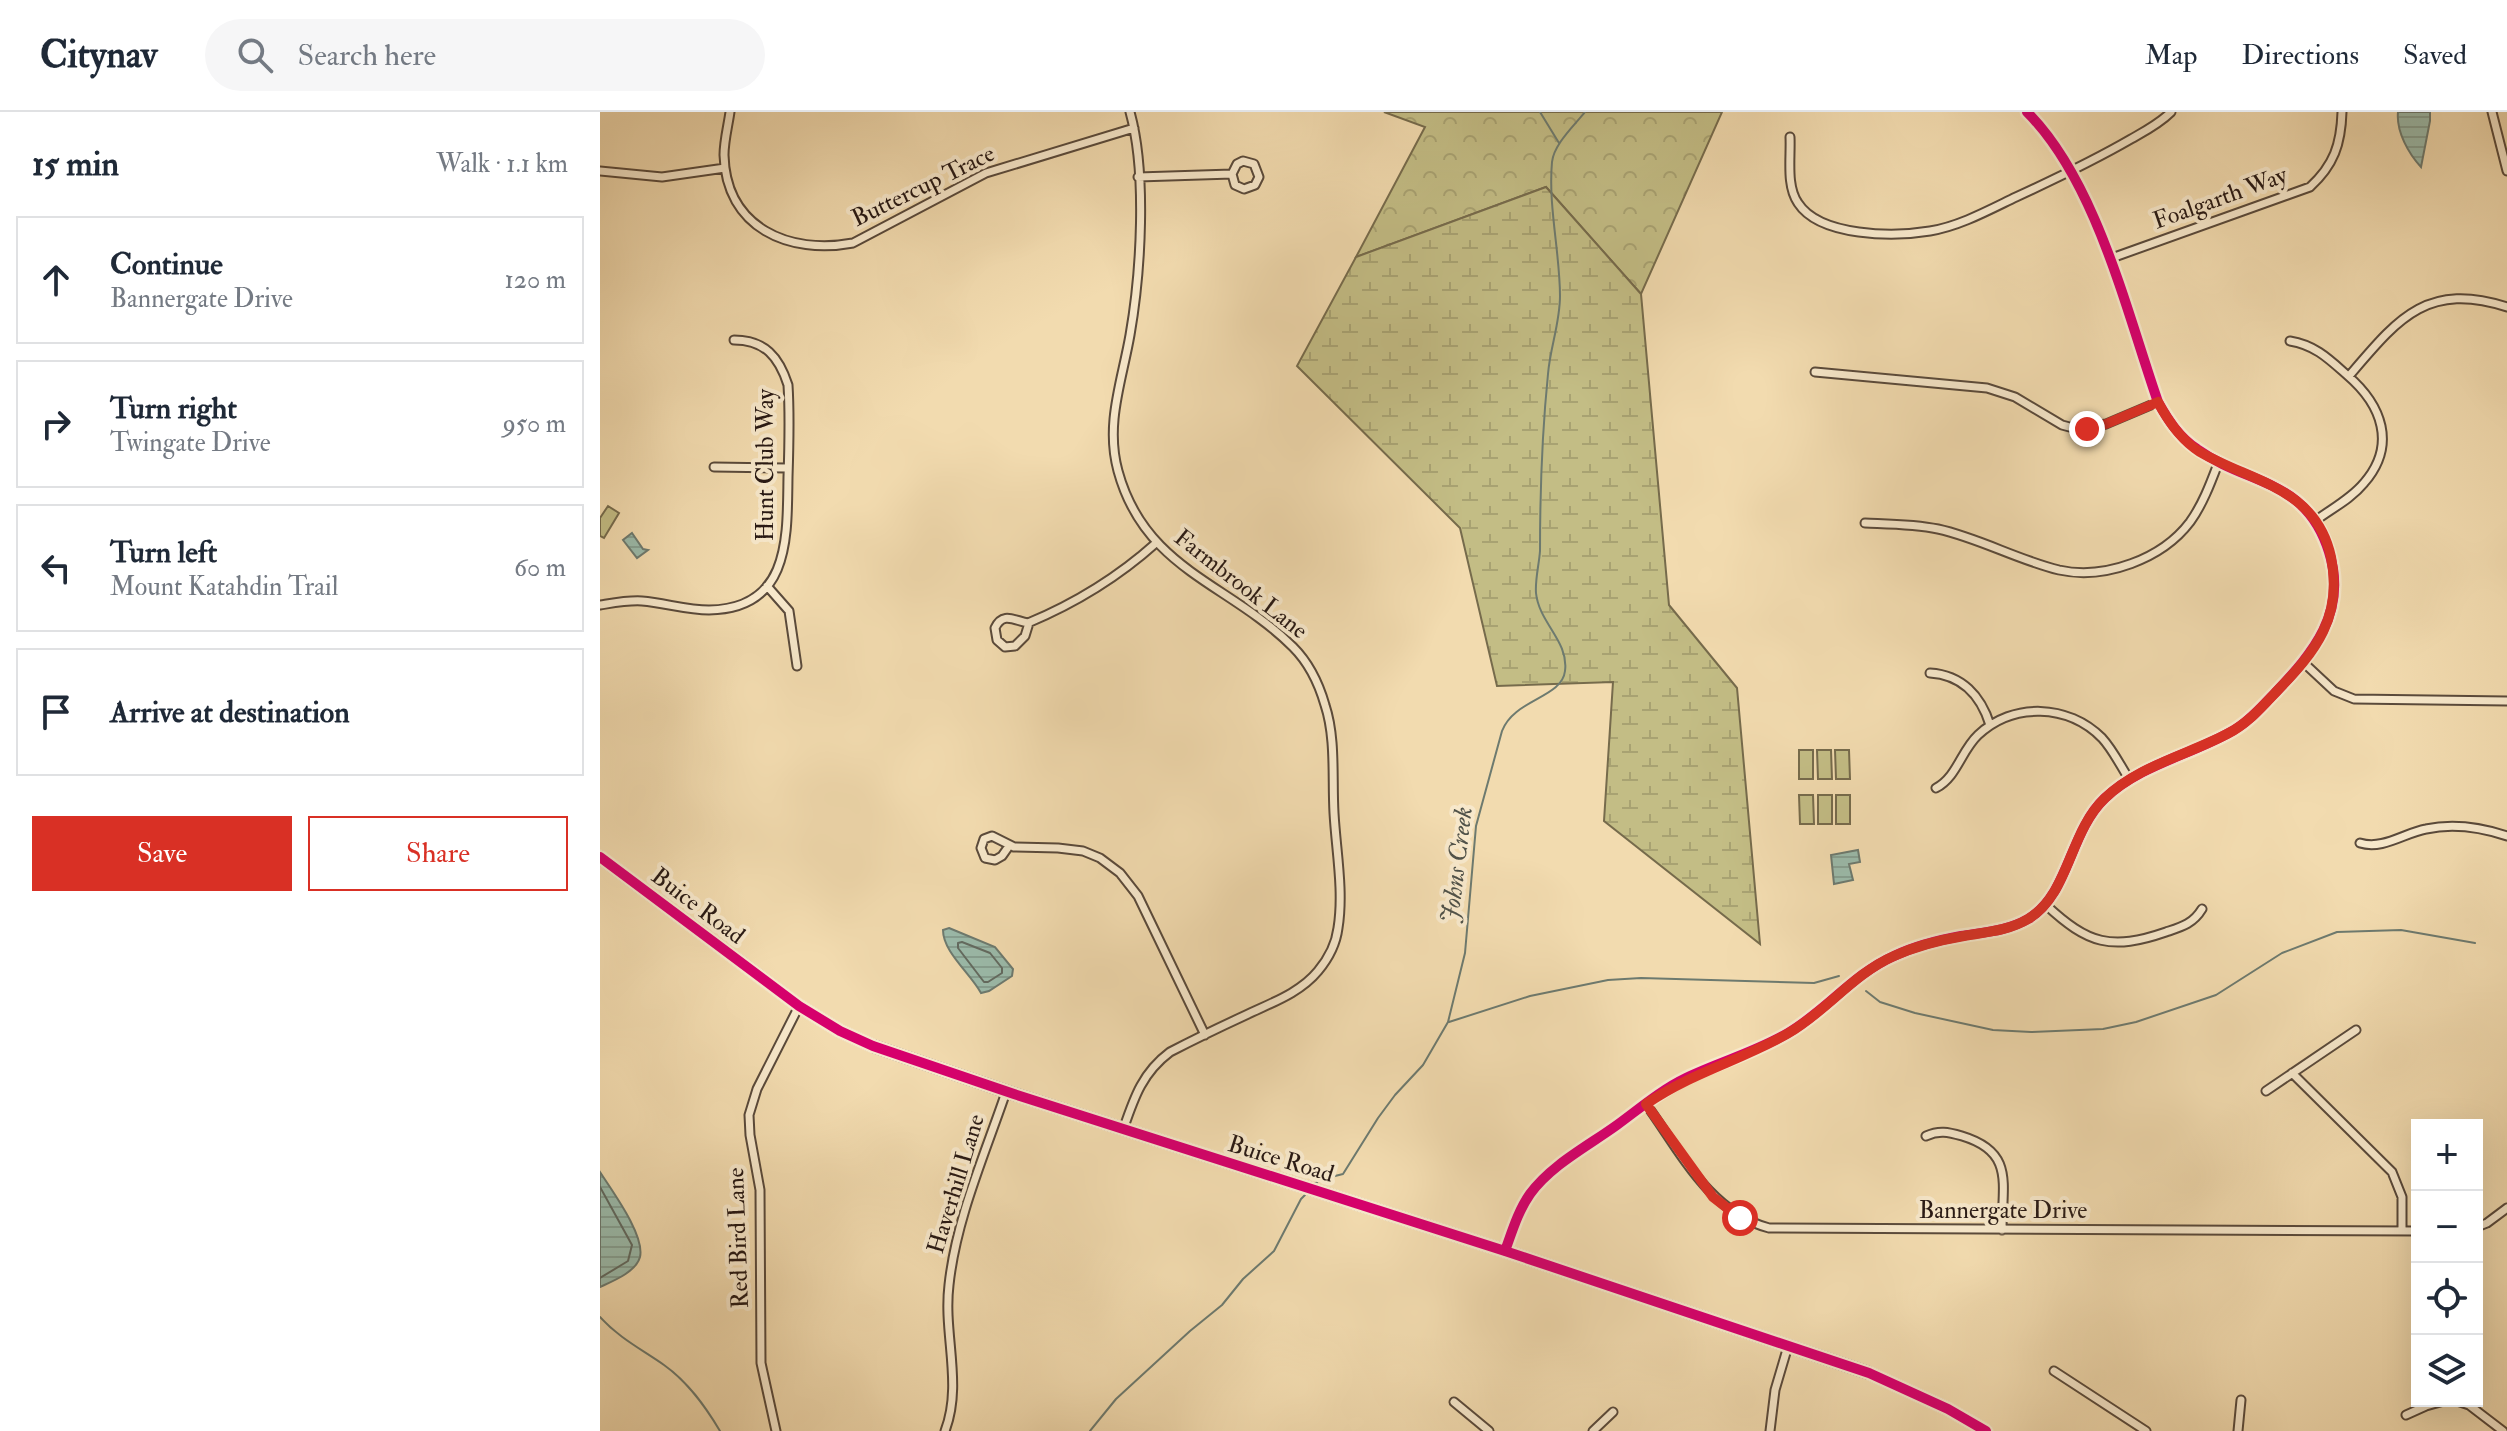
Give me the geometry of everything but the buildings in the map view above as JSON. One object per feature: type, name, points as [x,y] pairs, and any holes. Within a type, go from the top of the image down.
[{"type":"street","name":"Buttercup Trace","points":[[730,112],[725,168],[736,201],[757,226],[776,238],[794,243],[837,246],[853,243],[986,173],[1134,128]]},
{"type":"street","name":"Farmbrook Lane","points":[[1123,1130],[1136,1092],[1149,1070],[1170,1052],[1300,988],[1319,970],[1333,948],[1339,912],[1330,728],[1319,686],[1294,649],[1275,632],[1180,565],[1156,543],[1125,494],[1117,468],[1113,439],[1115,400],[1130,336],[1137,287],[1138,177],[1130,112]]},
{"type":"street","points":[[1505,1251],[1520,1209],[1539,1183],[1684,1079],[1789,1033],[1858,976],[1893,956],[1936,942],[2007,928],[2025,921],[2046,905],[2056,890],[2076,840],[2087,820],[2106,797],[2129,779],[2238,728],[2304,663],[2324,632],[2333,593],[2331,556],[2315,521],[2300,503],[2281,489],[2199,451],[2168,421],[2158,402],[2109,259],[2072,172],[2042,127],[2027,112]]},
{"type":"street","points":[[1790,137],[1791,184],[1797,202],[1807,214],[1846,231],[1933,231],[2072,172],[2159,123],[2171,112]]},
{"type":"street","name":"Foalgarth Way","points":[[2109,259],[2310,187],[2329,168],[2335,156],[2340,140],[2342,112]]},
{"type":"street","points":[[2492,112],[2507,170]]},
{"type":"street","points":[[600,171],[662,177],[725,168]]},
{"type":"street","points":[[1138,177],[1232,174]]},
{"type":"street","points":[[2349,376],[2389,329],[2414,311],[2450,298],[2478,299],[2507,307]]},
{"type":"street","name":"Hunt Club Way","points":[[734,340],[750,340],[764,346],[775,357],[784,373],[789,398],[787,542],[781,562],[767,586]]},
{"type":"street","points":[[2290,341],[2316,348],[2367,393],[2378,412],[2382,433],[2380,454],[2374,470],[2363,485],[2315,521]]},
{"type":"street","points":[[1815,372],[1987,388],[2015,397],[2062,425],[2077,429],[2106,424],[2158,402]]},
{"type":"street","points":[[1865,523],[1937,529],[2058,570],[2102,572],[2149,555],[2178,535],[2199,508],[2219,461]]},
{"type":"street","points":[[714,467],[788,468]]},
{"type":"street","points":[[1029,623],[1025,636],[1015,646],[1005,647],[997,640],[995,628],[1002,619],[1008,617],[1029,623],[1097,590],[1156,543]]},
{"type":"street","points":[[600,604],[636,601],[708,610],[736,606],[767,586],[789,611],[797,666]]},
{"type":"street","points":[[2304,663],[2334,691],[2354,699],[2507,701]]},
{"type":"street","points":[[1930,673],[1952,676],[1967,686],[1982,704],[1990,725]]},
{"type":"street","points":[[1936,788],[1948,780],[1970,743],[1990,725],[2029,711],[2070,717],[2087,726],[2102,739],[2129,779]]},
{"type":"street","points":[[2360,843],[2378,846],[2425,829],[2446,826],[2467,826],[2507,836]]},
{"type":"street","points":[[1009,846],[1076,849],[1100,858],[1120,873],[1138,896],[1205,1035]]},
{"type":"street","name":"Buice Road","points":[[600,857],[799,1006],[840,1031],[873,1046],[1869,1373],[1907,1389],[1986,1431]]},
{"type":"street","points":[[2046,905],[2081,935],[2099,942],[2117,944],[2140,941],[2189,924],[2197,919],[2202,909]]},
{"type":"street","name":"Red Bird Lane","points":[[776,1431],[761,1363],[760,1190],[749,1115],[757,1089],[799,1006]]},
{"type":"street","points":[[2266,1091],[2356,1030]]},
{"type":"street","points":[[2292,1073],[2392,1172],[2402,1197],[2402,1231]]},
{"type":"street","name":"Haverhill Lane","points":[[945,1431],[953,1403],[947,1311],[951,1267],[959,1233],[1006,1092]]},
{"type":"street","name":"Bannergate Drive","points":[[1646,1104],[1713,1197],[1730,1212],[1752,1224],[1783,1229],[2411,1231]]},
{"type":"street","points":[[1926,1136],[1936,1131],[1947,1131],[1980,1141],[1994,1152],[2001,1170],[2002,1230]]},
{"type":"street","points":[[2483,1224],[2506,1212]]},
{"type":"street","points":[[1770,1431],[1775,1390],[1788,1346]]},
{"type":"street","points":[[2054,1371],[2146,1431]]},
{"type":"street","points":[[2238,1431],[2241,1400]]},
{"type":"street","points":[[1454,1402],[1489,1431]]},
{"type":"street","points":[[2406,1415],[2424,1407]]},
{"type":"street","points":[[2472,1407],[2503,1431]]},
{"type":"street","points":[[1593,1431],[1613,1412]]},
{"type":"green space","points":[[1384,112],[1722,112],[1641,294],[1546,187],[1356,257],[1425,127]]},
{"type":"green space","points":[[1546,187],[1641,294],[1669,605],[1737,688],[1760,944],[1604,821],[1613,682],[1497,686],[1460,528],[1297,366],[1356,257]]},
{"type":"green space","points":[[608,506],[619,513],[604,538],[600,536],[600,518]]},
{"type":"green space","points":[[1799,750],[1813,750],[1813,779],[1799,779]]},
{"type":"green space","points":[[1817,750],[1831,750],[1832,779],[1818,779]]},
{"type":"green space","points":[[1835,750],[1849,750],[1850,779],[1836,779]]},
{"type":"green space","points":[[1799,795],[1813,795],[1814,824],[1800,824]]},
{"type":"green space","points":[[1818,795],[1832,795],[1832,824],[1818,824]]},
{"type":"green space","points":[[1836,795],[1850,795],[1850,824],[1836,824]]},
{"type":"water","points":[[2398,112],[2430,112],[2421,167],[2404,142]]},
{"type":"water","points":[[632,533],[643,549],[648,550],[637,558],[623,540]]},
{"type":"water","points":[[1858,850],[1860,862],[1849,864],[1853,880],[1834,884],[1831,855]]},
{"type":"water","points":[[949,928],[995,947],[1013,969],[1012,976],[981,993],[947,946],[943,930]]},
{"type":"water","points":[[600,1172],[638,1237],[640,1257],[634,1267],[600,1287]]},
{"type":"waterway","points":[[1540,112],[1559,143]]},
{"type":"waterway","name":"Johns Creek","points":[[1315,1184],[1319,1180],[1343,1174],[1378,1118],[1423,1065],[1448,1022],[1465,953],[1476,826],[1502,731],[1516,712],[1556,687],[1565,671],[1563,650],[1542,614],[1536,588],[1546,396],[1560,296],[1552,162],[1560,142],[1585,112]]},
{"type":"waterway","points":[[1866,991],[1880,1002],[1915,1013],[1993,1030],[2103,1029],[2136,1022],[2216,995],[2282,953],[2337,932],[2401,930],[2475,943]]},
{"type":"waterway","points":[[1449,1022],[1530,996],[1608,980],[1641,978],[1814,983],[1839,976]]},
{"type":"waterway","name":"Johns Creek","points":[[1090,1431],[1116,1399],[1222,1305],[1243,1279],[1274,1251],[1301,1199],[1308,1192]]},
{"type":"waterway","points":[[600,1317],[681,1379],[720,1431]]},
{"type":"cycle path","points":[[1505,1251],[1522,1207],[1548,1174],[1668,1088],[1788,1033],[1865,973],[1894,956],[1927,944],[2004,929],[2028,919],[2052,895],[2084,828],[2105,798],[2134,777],[2218,739],[2245,722],[2302,663],[2323,630],[2334,594],[2334,574],[2319,528],[2306,510],[2291,497],[2197,449],[2170,422],[2158,402],[2121,288],[2090,210],[2051,140],[2027,112]]},
{"type":"cycle path","points":[[600,857],[799,1006],[840,1031],[873,1046],[1869,1373],[1948,1409],[1986,1431]]},
{"type":"route","points":[[1740,1218],[1713,1197],[1646,1104],[1684,1079],[1789,1033],[1858,976],[1893,956],[1936,942],[1995,932],[2025,921],[2042,910],[2056,890],[2087,820],[2106,797],[2129,779],[2238,728],[2304,663],[2324,632],[2333,593],[2331,556],[2315,521],[2300,503],[2267,481],[2199,451],[2168,421],[2158,402],[2087,429]]}]
